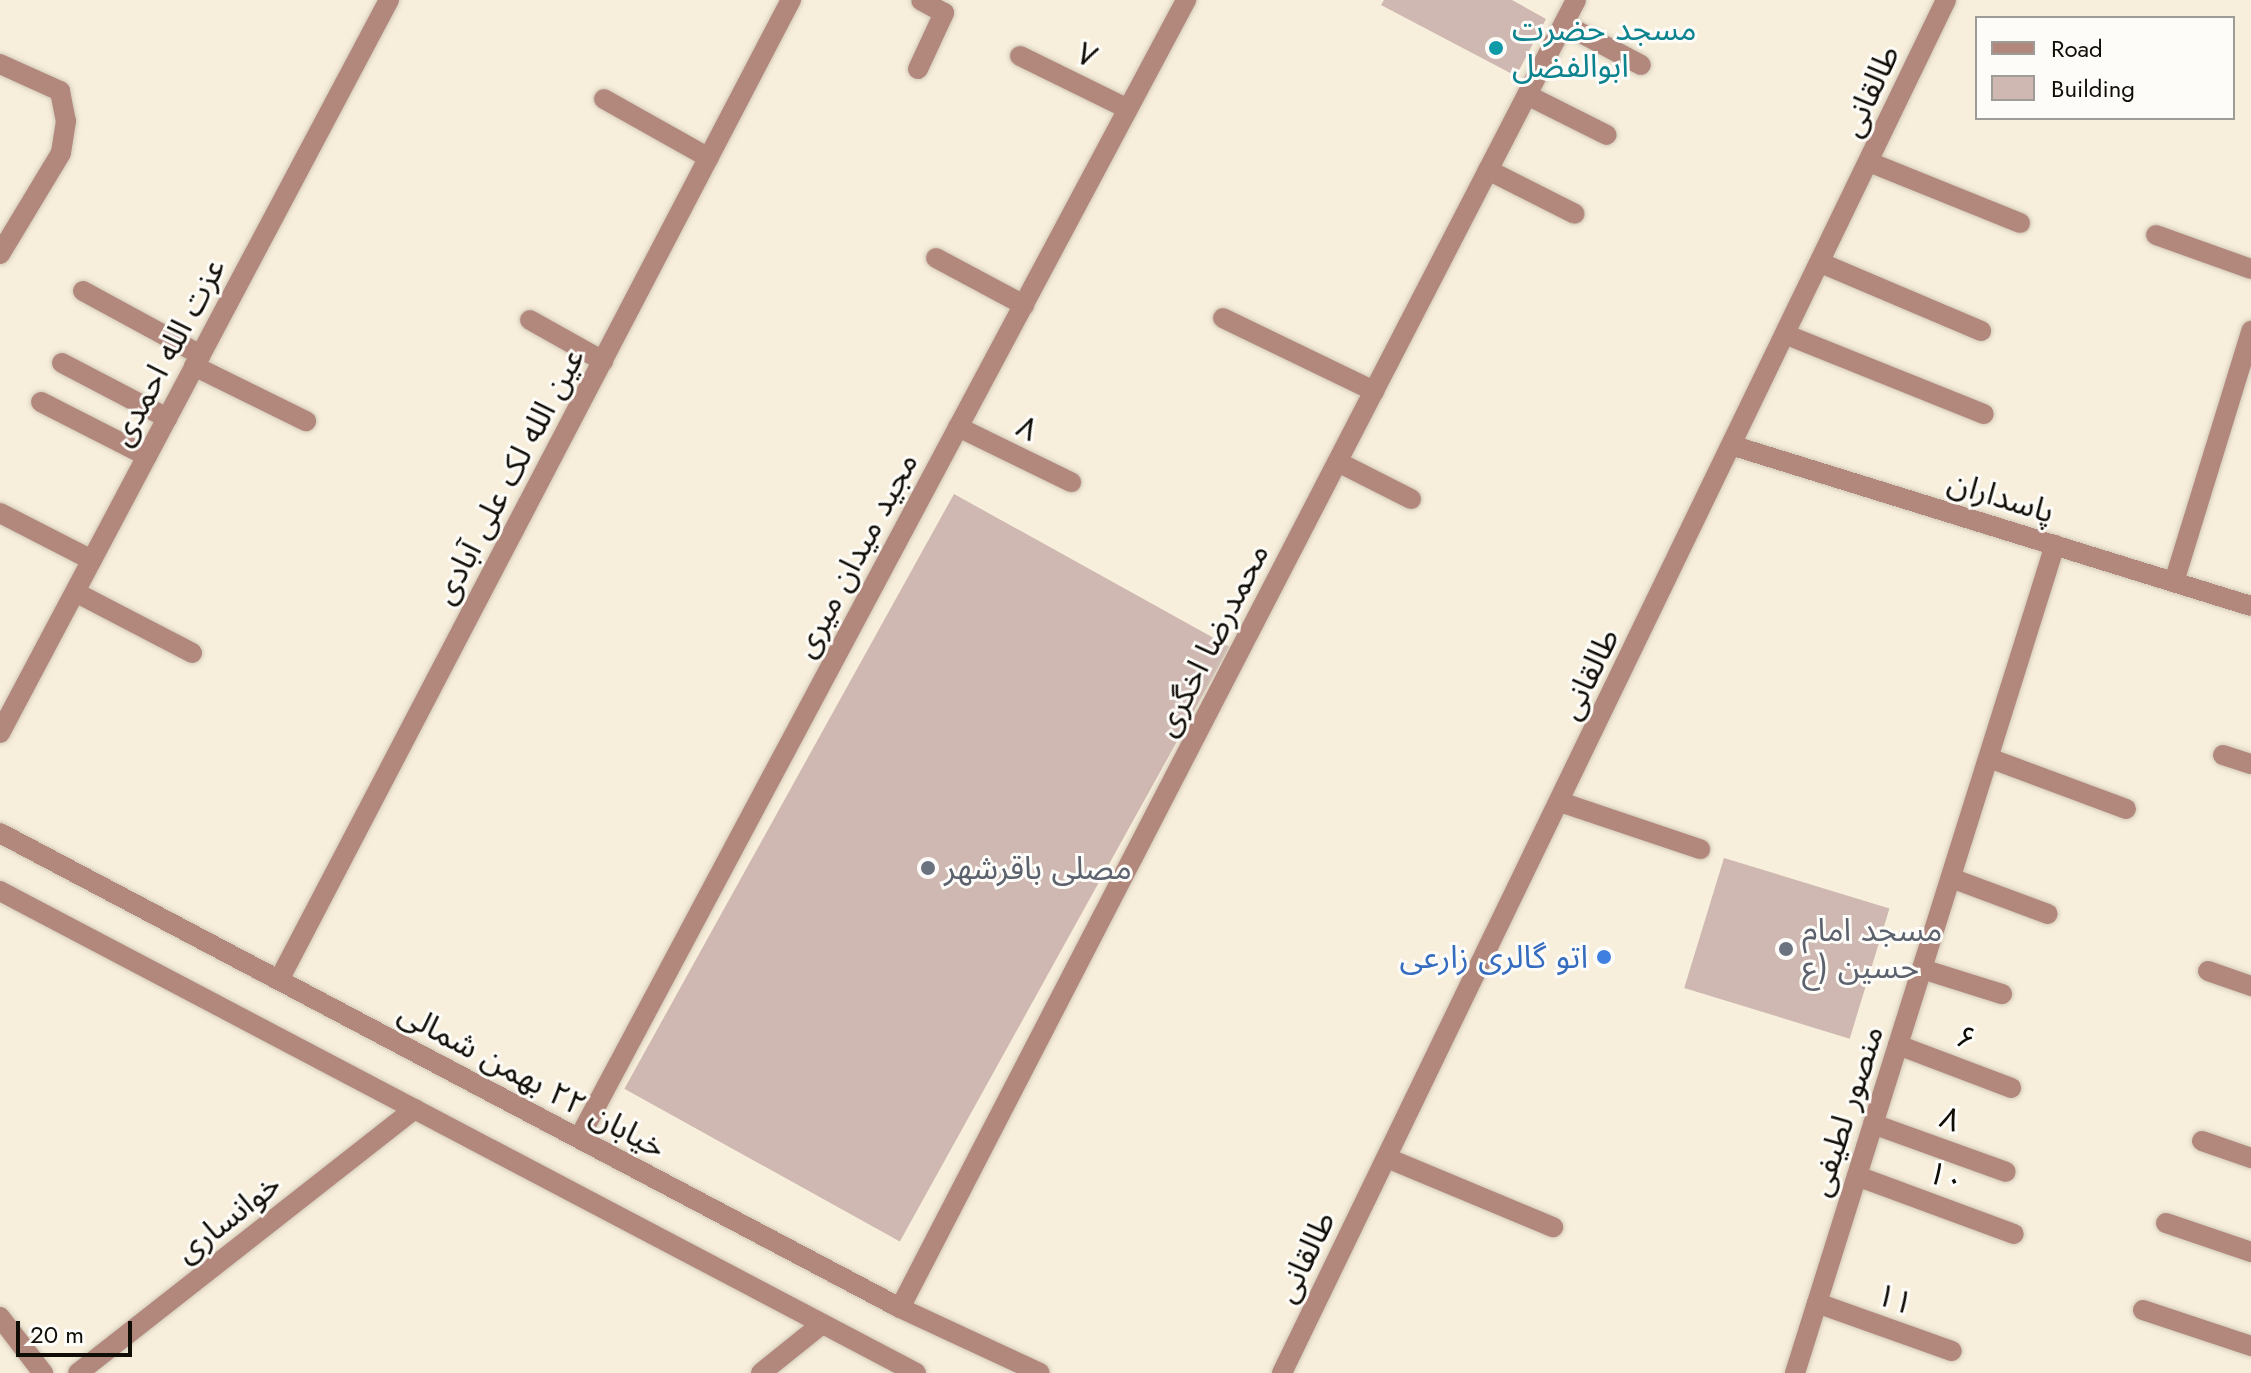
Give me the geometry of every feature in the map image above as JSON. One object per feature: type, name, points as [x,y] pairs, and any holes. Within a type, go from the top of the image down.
[{"type":"street","name":"عزت الله احمدی","points":[[0,733],[389,0]]},
{"type":"street","name":"عین الله لک علی آبادی","points":[[279,980],[791,0]]},
{"type":"street","points":[[918,69],[944,13],[921,0]]},
{"type":"street","name":"مجید میدان میری","points":[[579,1138],[1186,0]]},
{"type":"street","name":"محمدرضا اخگری","points":[[900,1308],[1576,0]]},
{"type":"street","name":"طالقانی","points":[[1282,1373],[1734,446],[1946,0]]},
{"type":"street","points":[[1564,24],[1641,65]]},
{"type":"street","name":"۷","points":[[1020,56],[1128,109]]},
{"type":"street","points":[[0,64],[60,91],[66,121],[61,153],[0,254]]},
{"type":"street","points":[[1527,95],[1607,135]]},
{"type":"street","points":[[604,99],[709,158]]},
{"type":"street","points":[[1869,162],[2020,223]]},
{"type":"street","points":[[1488,170],[1575,214]]},
{"type":"street","points":[[2156,235],[2251,269]]},
{"type":"street","points":[[936,258],[1024,305]]},
{"type":"street","points":[[1821,263],[1981,331]]},
{"type":"street","points":[[83,291],[306,421]]},
{"type":"street","points":[[1223,318],[1374,391]]},
{"type":"street","points":[[530,320],[603,361]]},
{"type":"street","points":[[2174,582],[2251,331]]},
{"type":"street","points":[[1787,335],[1984,414]]},
{"type":"street","points":[[62,363],[167,418]]},
{"type":"street","points":[[41,402],[147,456]]},
{"type":"street","name":"۸","points":[[958,427],[1071,482]]},
{"type":"street","name":"پاسداران","points":[[1734,446],[2251,606]]},
{"type":"street","points":[[1338,462],[1411,499]]},
{"type":"street","points":[[0,513],[92,560]]},
{"type":"street","name":"منصور لطیفی","points":[[1795,1373],[2055,545]]},
{"type":"street","points":[[75,592],[192,653]]},
{"type":"street","points":[[2223,755],[2251,764]]},
{"type":"street","points":[[1989,758],[2126,809]]},
{"type":"street","points":[[1560,802],[1700,849]]},
{"type":"street","name":"خیابان ۲۲ بهمن شمالی","points":[[0,833],[900,1308],[1040,1373]]},
{"type":"street","points":[[1951,878],[2048,914]]},
{"type":"street","points":[[0,891],[916,1373]]},
{"type":"street","points":[[1922,969],[2002,994]]},
{"type":"street","points":[[2208,971],[2251,986]]},
{"type":"street","name":"۶","points":[[1898,1045],[2011,1088]]},
{"type":"street","name":"خوانساری","points":[[78,1373],[415,1109]]},
{"type":"street","name":"۸","points":[[1873,1124],[2006,1172]]},
{"type":"street","points":[[2202,1141],[2251,1158]]},
{"type":"street","points":[[1387,1158],[1553,1227]]},
{"type":"street","name":"۱۰","points":[[1857,1176],[2014,1234]]},
{"type":"street","points":[[2166,1223],[2251,1252]]},
{"type":"street","name":"۱۱","points":[[1817,1303],[1952,1351]]},
{"type":"street","points":[[2143,1310],[2251,1346]]},
{"type":"street","points":[[0,1317],[43,1373]]},
{"type":"street","points":[[761,1373],[822,1324]]},
{"type":"building","name":"مسجد حضرت ابوالفضل","points":[[1384,0],[1512,0],[1546,19],[1516,76],[1381,5]]},
{"type":"building","name":"مصلی باقرشهر","points":[[954,494],[1230,647],[900,1241],[624,1089]]},
{"type":"building","name":"مسجد امام حسین (ع","points":[[1724,858],[1889,909],[1850,1039],[1684,988]]},
{"type":"place","name":"مسجد حضرت ابوالفضل","points":[[1496,48]]},
{"type":"place","name":"مصلی باقرشهر","points":[[928,868]]},
{"type":"place","name":"مسجد امام حسین (ع","points":[[1786,949]]},
{"type":"place","name":"اتو گالری زارعی","points":[[1604,957]]}]
